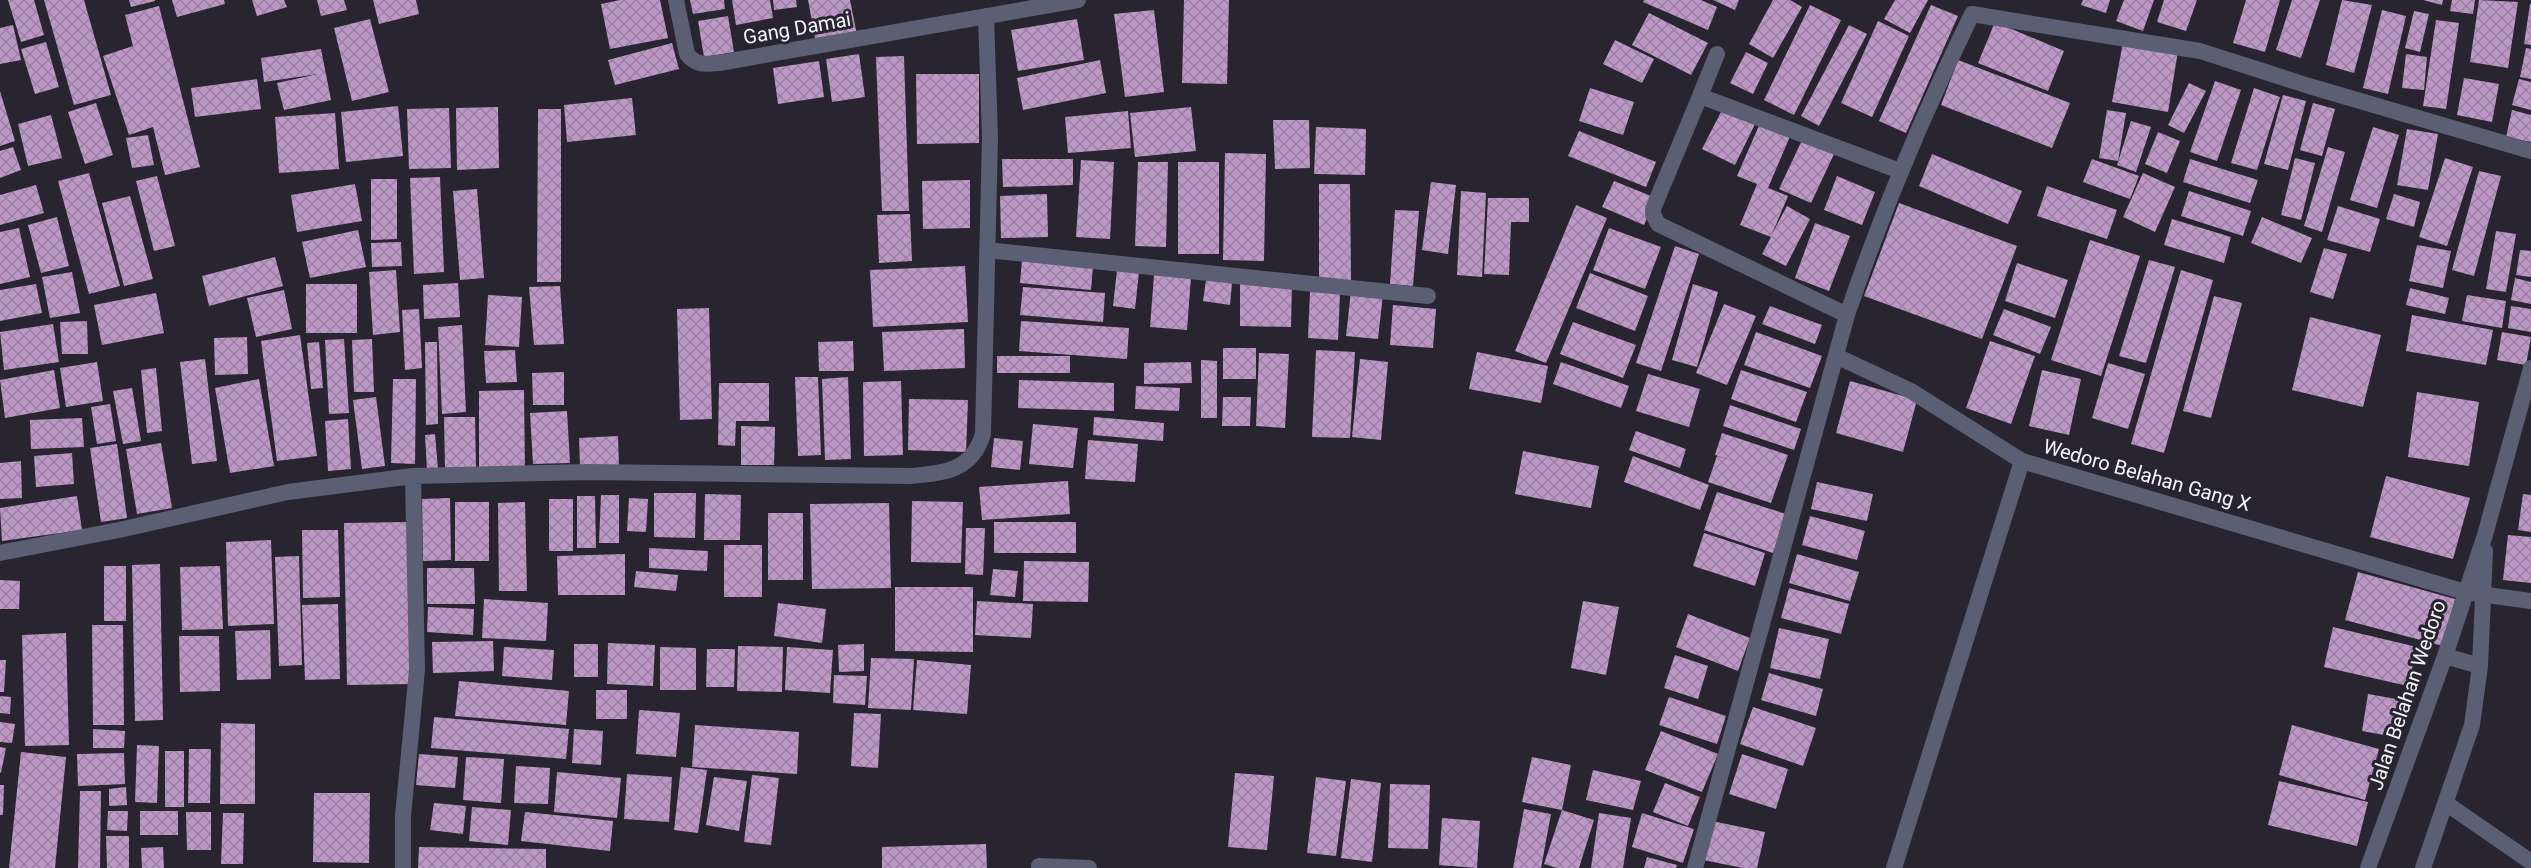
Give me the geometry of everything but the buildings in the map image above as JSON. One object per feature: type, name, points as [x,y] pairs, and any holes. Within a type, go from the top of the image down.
[{"type":"street","name":"Gang Damai","points":[[676,0],[687,54],[692,61],[700,64],[719,63],[1078,0]]},
{"type":"street","points":[[1695,868],[1847,315],[1870,245],[1900,171],[1972,14],[2200,51],[2309,86],[2531,151]]},
{"type":"street","points":[[0,553],[288,492],[413,476],[590,472],[910,476],[950,470],[971,457],[979,448],[984,434],[990,138],[987,16]]},
{"type":"street","points":[[1717,54],[1653,209],[1654,219],[1658,224],[1768,279],[1847,315]]},
{"type":"street","points":[[1700,96],[1900,171]]},
{"type":"street","points":[[987,250],[1428,296]]},
{"type":"street","name":"Wedoro Belahan Gang X","points":[[1836,356],[1911,391],[2022,461],[2465,592],[2531,602]]},
{"type":"street","name":"Jalan Belahan Wedoro","points":[[2368,868],[2445,656],[2485,535],[2531,368]]},
{"type":"street","points":[[1894,868],[2022,461]]},
{"type":"street","points":[[403,868],[404,816],[417,670],[413,476]]},
{"type":"street","name":"Jalan Belahan Wedoro","points":[[2423,868],[2447,804],[2472,725],[2480,666],[2485,535]]},
{"type":"street","points":[[2445,656],[2480,666]]},
{"type":"street","points":[[2447,804],[2531,862]]},
{"type":"street","points":[[1039,866],[1089,868]]}]
